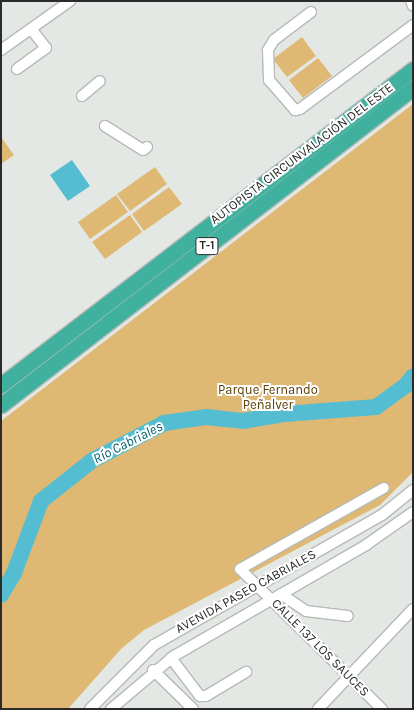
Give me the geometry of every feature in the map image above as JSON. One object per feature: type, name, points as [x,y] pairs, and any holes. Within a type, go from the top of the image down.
[{"type":"highway","name":"AUTOPISTA CIRCUNVALACIÓN DEL ESTE","points":[[1,385],[413,69]]},
{"type":"highway","name":"AUTOPISTA CIRCUNVALACIÓN DEL ESTE","points":[[1,405],[413,88]]},
{"type":"street","points":[[1,50],[70,1]]},
{"type":"street","points":[[411,1],[413,6]]},
{"type":"street","points":[[311,12],[274,40],[268,50],[269,80],[295,110],[300,109],[413,25]]},
{"type":"street","points":[[17,69],[46,48],[31,29]]},
{"type":"street","points":[[82,96],[100,81]]},
{"type":"street","points":[[105,126],[143,150],[147,147]]},
{"type":"street","name":"CALLE 137 LOS SAUCES","points":[[382,709],[240,569],[384,488]]},
{"type":"street","name":"AVENIDA PASEO CABRIALES","points":[[90,709],[154,645],[382,516],[413,490]]},
{"type":"street","name":"AVENIDA PASEO CABRIALES","points":[[111,709],[152,670],[170,658],[271,600],[411,516]]},
{"type":"street","points":[[281,594],[306,611],[348,616]]},
{"type":"street","points":[[318,709],[413,609]]},
{"type":"street","points":[[170,658],[200,696],[206,696],[246,672]]},
{"type":"street","points":[[152,670],[194,709]]},
{"type":"green space","points":[[302,37],[316,56],[287,77],[273,59]]},
{"type":"green space","points":[[318,58],[332,76],[303,98],[289,80]]},
{"type":"green space","name":"Parque Fernando Peñalver","points":[[413,104],[413,472],[380,505],[144,630],[121,649],[68,709],[1,709],[1,421]]},
{"type":"green space","points":[[1,137],[14,155],[1,164]]},
{"type":"green space","points":[[155,167],[167,184],[130,211],[117,194]]},
{"type":"green space","points":[[169,187],[182,204],[144,231],[132,214]]},
{"type":"green space","points":[[116,195],[128,212],[90,239],[78,222]]},
{"type":"green space","points":[[130,215],[142,232],[105,259],[92,242]]},
{"type":"water","points":[[72,160],[90,186],[68,201],[50,175]]},
{"type":"waterway","name":"Río Cabriales","points":[[1,595],[14,573],[41,501],[93,460],[164,423],[206,417],[243,421],[285,414],[376,407],[406,385],[413,376]]}]
